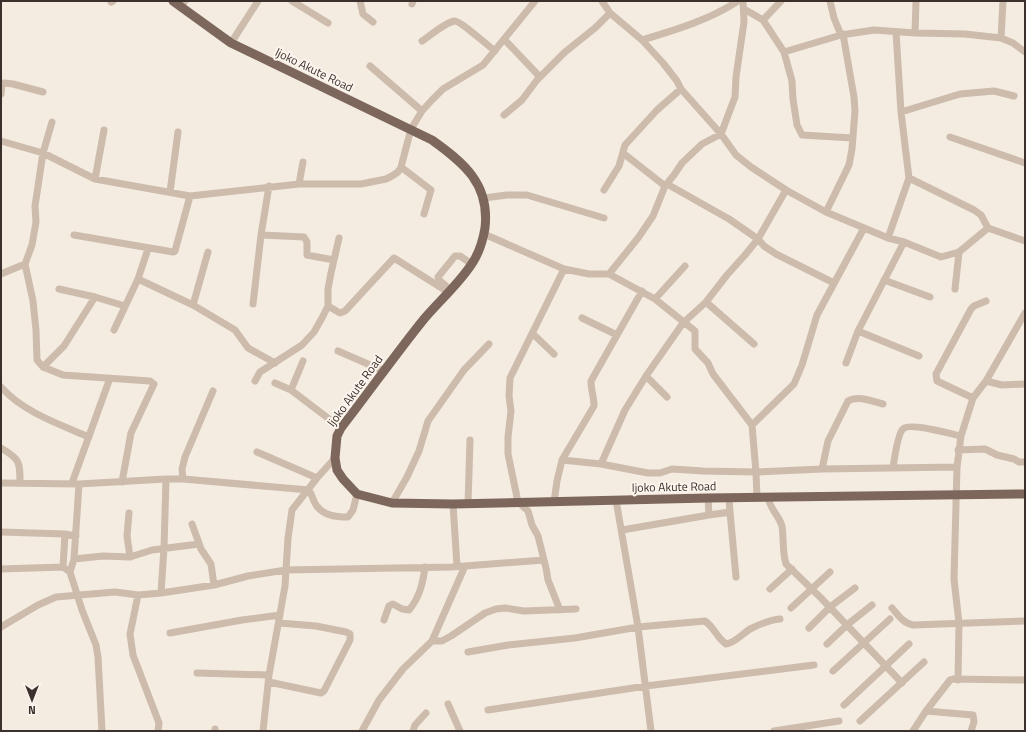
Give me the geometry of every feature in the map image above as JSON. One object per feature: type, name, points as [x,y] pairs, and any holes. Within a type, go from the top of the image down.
[{"type":"main road","name":"Ijoko Akute Road","points":[[173,1],[183,4],[231,43],[432,140],[461,162],[475,180],[484,198],[484,234],[480,249],[472,264],[423,321],[341,428],[337,436],[335,458],[337,470],[357,494],[392,504],[468,504],[708,498],[1025,494]]},
{"type":"street","points":[[231,43],[258,1]]},
{"type":"street","points":[[292,1],[328,23]]},
{"type":"street","points":[[360,1],[363,14],[373,22]]},
{"type":"street","points":[[1,141],[43,153],[95,179],[190,196],[270,186],[299,184],[361,184],[386,179],[398,172],[401,167],[411,129],[422,111],[443,89],[483,65],[534,1]]},
{"type":"street","points":[[602,1],[610,13],[642,40],[677,81],[681,89],[721,134],[736,155],[751,167],[786,190],[826,212],[941,258],[959,252],[988,228]]},
{"type":"street","points":[[642,40],[709,17],[738,1]]},
{"type":"street","points":[[610,274],[653,216],[666,185],[682,163],[702,144],[721,134],[735,97],[736,77],[744,22],[743,1]]},
{"type":"street","points":[[763,20],[781,1]]},
{"type":"street","points":[[826,212],[849,165],[852,149],[855,111],[854,97],[842,34],[834,18],[830,1]]},
{"type":"street","points":[[915,33],[916,1]]},
{"type":"street","points":[[1001,38],[1003,1]]},
{"type":"street","points":[[744,9],[763,20],[784,52],[792,81],[797,125],[802,135],[852,138]]},
{"type":"street","points":[[504,115],[522,100],[540,77],[565,52],[595,28],[610,13]]},
{"type":"street","points":[[422,41],[442,27],[455,21],[459,22],[465,28],[473,32],[494,51]]},
{"type":"street","points":[[784,52],[842,34],[864,30],[965,34],[1001,38],[1013,43],[1025,52]]},
{"type":"street","points":[[888,238],[909,178],[901,112],[896,32]]},
{"type":"street","points":[[504,39],[540,77]]},
{"type":"street","points":[[370,66],[422,111]]},
{"type":"street","points":[[1,94],[2,84],[4,83],[43,92]]},
{"type":"street","points":[[604,190],[618,166],[625,145],[657,110],[681,89]]},
{"type":"street","points":[[901,112],[960,94],[994,91],[1014,96]]},
{"type":"street","points":[[52,122],[43,153],[35,206],[36,222],[32,245],[25,264],[34,309],[37,360],[43,367],[63,375],[150,381],[154,384],[131,433],[122,482]]},
{"type":"street","points":[[95,179],[104,130]]},
{"type":"street","points":[[170,192],[178,132]]},
{"type":"street","points":[[950,137],[1025,163]]},
{"type":"street","points":[[623,153],[666,185],[729,219],[758,239],[764,246],[776,254],[834,283]]},
{"type":"street","points":[[299,184],[303,162]]},
{"type":"street","points":[[401,167],[431,190],[424,214]]},
{"type":"street","points":[[909,178],[974,210],[981,215],[988,228],[1025,241]]},
{"type":"street","points":[[253,304],[261,235],[270,186]]},
{"type":"street","points":[[601,464],[625,410],[646,376],[683,322],[706,302],[758,239],[786,190]]},
{"type":"street","points":[[484,198],[507,195],[527,195],[604,218]]},
{"type":"street","points":[[74,235],[148,249],[173,252],[175,251],[190,196]]},
{"type":"street","points":[[752,425],[794,384],[802,366],[817,316],[864,228]]},
{"type":"street","points":[[484,234],[564,269],[589,274],[610,274],[655,299],[695,331],[695,349],[708,363],[713,374],[752,425],[757,498]]},
{"type":"street","points":[[261,235],[304,237],[307,242],[307,255],[334,260]]},
{"type":"street","points":[[255,381],[260,372],[302,345],[314,332],[328,306],[328,289],[339,238]]},
{"type":"street","points":[[846,363],[858,331],[904,242]]},
{"type":"street","points":[[114,330],[138,280],[148,249]]},
{"type":"street","points":[[192,305],[208,252]]},
{"type":"street","points":[[955,289],[959,252]]},
{"type":"street","points":[[449,291],[438,278],[455,256],[460,256],[472,264]]},
{"type":"street","points":[[328,306],[340,313],[345,311],[394,258],[449,291]]},
{"type":"street","points":[[1,274],[25,264]]},
{"type":"street","points":[[655,299],[685,266]]},
{"type":"street","points":[[560,610],[548,580],[538,536],[532,525],[528,511],[518,502],[508,454],[508,437],[512,411],[509,396],[510,378],[564,269]]},
{"type":"street","points":[[138,280],[192,305],[235,330],[248,348],[275,363]]},
{"type":"street","points":[[884,280],[930,297]]},
{"type":"street","points":[[59,289],[95,297],[125,306]]},
{"type":"street","points":[[554,502],[562,460],[594,406],[591,381],[642,291]]},
{"type":"street","points":[[43,367],[64,346],[95,297]]},
{"type":"street","points":[[973,398],[937,381],[936,374],[971,309],[974,306],[986,301]]},
{"type":"street","points":[[706,302],[754,344]]},
{"type":"street","points":[[958,680],[959,623],[954,579],[958,450],[973,398],[986,381],[1025,313]]},
{"type":"street","points":[[582,318],[617,335]]},
{"type":"street","points":[[858,331],[919,356]]},
{"type":"street","points":[[533,334],[554,354]]},
{"type":"street","points":[[392,504],[419,451],[428,421],[464,370],[489,344]]},
{"type":"street","points":[[338,351],[384,372]]},
{"type":"street","points":[[291,390],[303,361]]},
{"type":"street","points":[[646,376],[667,397]]},
{"type":"street","points":[[102,731],[96,645],[77,596],[70,572],[74,559],[76,536],[75,484],[89,436],[110,378]]},
{"type":"street","points":[[986,381],[1002,385],[1025,384]]},
{"type":"street","points":[[275,383],[291,390],[341,428]]},
{"type":"street","points":[[1,387],[8,395],[29,409],[89,436]]},
{"type":"street","points":[[183,479],[182,469],[185,457],[213,391]]},
{"type":"street","points":[[822,469],[828,442],[848,401],[852,398],[857,398],[883,404]]},
{"type":"street","points":[[893,468],[900,434],[903,428],[908,426],[916,427],[961,436]]},
{"type":"street","points":[[468,504],[470,440]]},
{"type":"street","points":[[1,448],[17,460],[20,467],[20,483]]},
{"type":"street","points":[[958,450],[985,449],[997,455],[1020,462],[1025,462]]},
{"type":"street","points":[[257,452],[317,478]]},
{"type":"street","points":[[263,731],[269,679],[280,619],[292,510],[335,458]]},
{"type":"street","points":[[562,460],[601,464],[648,473],[660,473],[672,469],[756,472],[822,469],[957,467]]},
{"type":"street","points":[[160,593],[164,548],[166,479]]},
{"type":"street","points":[[1,484],[75,484],[183,479],[309,490]]},
{"type":"street","points":[[309,490],[316,505],[324,512],[335,516],[348,517],[353,510],[357,494]]},
{"type":"street","points":[[708,498],[708,515]]},
{"type":"street","points":[[729,498],[736,577]]},
{"type":"street","points":[[768,498],[771,507],[780,520],[786,564],[830,607],[902,682]]},
{"type":"street","points":[[616,500],[638,627],[651,731]]},
{"type":"street","points":[[453,504],[457,566]]},
{"type":"street","points":[[622,530],[730,512]]},
{"type":"street","points":[[129,513],[127,536],[130,557]]},
{"type":"street","points":[[192,524],[198,544],[211,564],[214,585]]},
{"type":"street","points":[[1,532],[65,534],[76,536]]},
{"type":"street","points":[[63,568],[65,534]]},
{"type":"street","points":[[74,559],[103,556],[130,557],[152,550],[198,544]]},
{"type":"street","points":[[1,627],[38,605],[56,597],[115,592],[138,594],[160,593],[214,585],[248,576],[286,570],[465,566],[544,560]]},
{"type":"street","points":[[362,731],[379,700],[402,669],[432,641],[465,566]]},
{"type":"street","points":[[384,620],[389,606],[393,604],[402,609],[409,610],[414,604],[422,586],[426,567]]},
{"type":"street","points":[[1,569],[63,568],[70,572]]},
{"type":"street","points":[[770,589],[792,569]]},
{"type":"street","points":[[791,608],[830,572]]},
{"type":"street","points":[[809,628],[830,607],[855,588]]},
{"type":"street","points":[[138,594],[130,634],[133,655],[159,723],[158,731]]},
{"type":"street","points":[[827,644],[872,604]]},
{"type":"street","points":[[432,641],[442,641],[485,613],[496,609],[504,608],[524,611],[576,609]]},
{"type":"street","points":[[892,608],[908,624],[916,625],[1025,620]]},
{"type":"street","points":[[170,633],[242,620],[280,619],[350,634],[350,640],[324,691],[321,693],[269,679],[197,672]]},
{"type":"street","points":[[468,652],[523,643],[561,640],[638,627],[705,621],[721,641],[726,644],[730,644],[759,625],[770,620],[780,619]]},
{"type":"street","points":[[833,671],[890,619]]},
{"type":"street","points":[[844,705],[909,644]]},
{"type":"street","points":[[860,721],[924,662]]},
{"type":"street","points":[[488,710],[646,686],[814,665]]},
{"type":"street","points":[[913,731],[947,683],[953,679],[1025,680]]},
{"type":"street","points":[[448,704],[460,731]]},
{"type":"street","points":[[926,711],[973,715],[974,722],[971,731]]},
{"type":"street","points":[[413,731],[415,725],[426,713]]},
{"type":"street","points":[[774,731],[839,721]]}]
